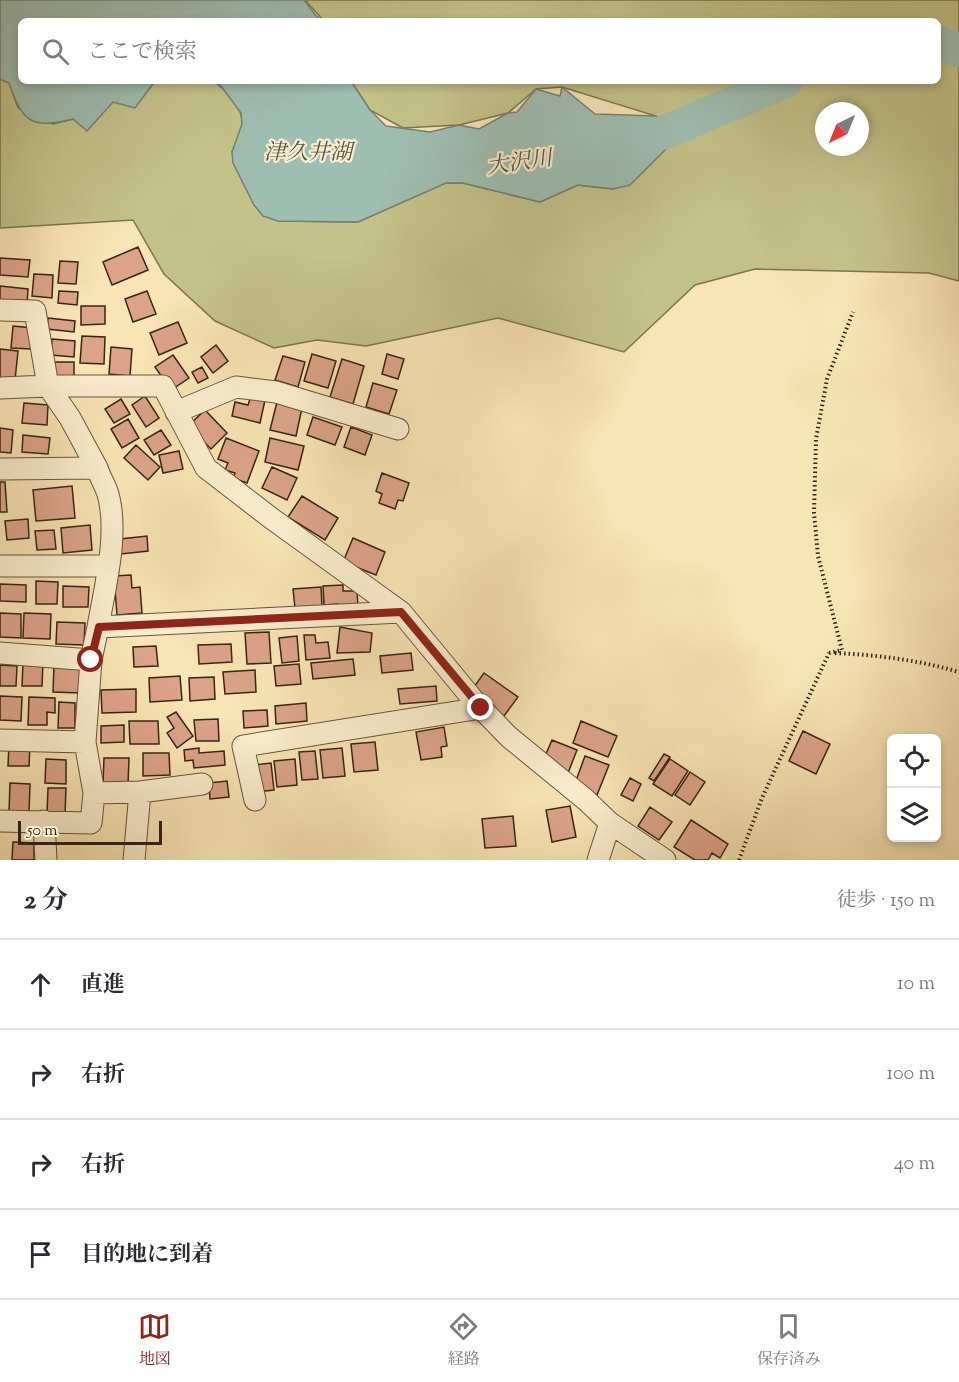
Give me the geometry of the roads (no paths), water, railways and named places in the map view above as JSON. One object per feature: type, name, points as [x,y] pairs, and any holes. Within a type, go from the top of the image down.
[{"type":"street","points":[[0,310],[35,311],[48,386],[70,418],[96,468],[108,493],[111,510],[111,548],[99,627],[91,660],[86,742],[94,793],[91,824],[0,821]]},
{"type":"street","points":[[0,388],[163,386],[206,468],[401,612],[481,708],[509,737],[586,800],[610,824],[664,860]]},
{"type":"street","points":[[176,412],[236,387],[276,392],[398,429]]},
{"type":"street","points":[[0,469],[96,468]]},
{"type":"street","points":[[0,566],[108,566]]},
{"type":"street","points":[[99,627],[401,612]]},
{"type":"street","points":[[0,653],[91,660]]},
{"type":"street","points":[[255,800],[243,746],[481,708]]},
{"type":"street","points":[[0,740],[86,742]]},
{"type":"street","points":[[94,793],[140,792],[202,784]]},
{"type":"street","points":[[134,860],[140,792]]},
{"type":"street","points":[[44,821],[46,860]]},
{"type":"street","points":[[598,860],[610,824]]},
{"type":"water","points":[[0,0],[304,0],[319,18],[18,18],[18,84],[153,84],[135,108],[113,102],[87,131],[73,119],[47,123],[30,120],[19,107],[9,83],[0,79]]},
{"type":"water","name":"津久井湖","points":[[218,84],[353,84],[370,110],[386,126],[430,132],[459,125],[479,129],[508,113],[517,112],[536,89],[560,96],[562,87],[595,114],[656,116],[668,147],[630,185],[613,189],[578,185],[540,202],[463,183],[446,183],[358,222],[278,221],[263,216],[254,205],[233,163],[232,152],[242,124],[241,113]]},
{"type":"waterway","name":"大沢川","points":[[941,43],[959,50]]},
{"type":"waterway","name":"大沢川","points":[[617,143],[663,133],[779,84]]}]
